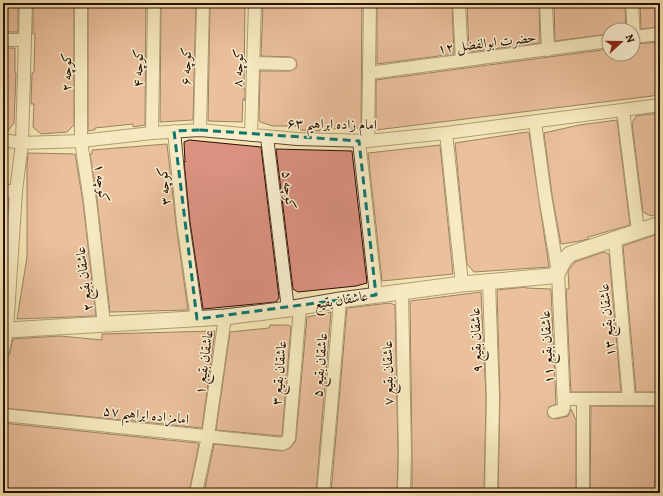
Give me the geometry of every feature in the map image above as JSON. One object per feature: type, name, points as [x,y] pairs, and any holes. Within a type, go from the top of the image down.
[{"type":"street","points":[[3,351],[7,330],[7,272],[22,143],[26,3]]},
{"type":"street","name":"کوچه ۲","points":[[81,3],[81,140]]},
{"type":"street","name":"کوچه ۴","points":[[152,133],[154,3]]},
{"type":"street","name":"کوچه ۶","points":[[200,130],[203,3]]},
{"type":"street","name":"کوچه ۸","points":[[251,135],[255,3]]},
{"type":"street","points":[[370,3],[369,73],[364,141],[368,225],[376,295]]},
{"type":"street","points":[[459,3],[462,61]]},
{"type":"street","points":[[546,3],[548,50]]},
{"type":"street","points":[[632,3],[633,22]]},
{"type":"street","points":[[641,36],[660,34]]},
{"type":"street","points":[[3,40],[25,40]]},
{"type":"street","name":"حضرت ابوالفضل ۱۲","points":[[369,73],[601,42]]},
{"type":"street","points":[[253,63],[290,64]]},
{"type":"street","name":"امام زاده ابراهیم ۶۳","points":[[3,140],[22,143],[81,140],[200,130],[267,137],[364,141],[446,134],[660,105]]},
{"type":"street","points":[[623,110],[638,231]]},
{"type":"street","name":"عاشقان بقیع ۱۱","points":[[535,122],[545,196],[558,272],[564,398],[563,410],[554,412]]},
{"type":"street","name":"کوچه ۳","points":[[174,131],[185,238],[197,319]]},
{"type":"street","points":[[446,134],[462,284]]},
{"type":"street","name":"کوچه ۵","points":[[267,137],[280,247],[294,308]]},
{"type":"street","name":"کوچه ۱","points":[[81,140],[93,230]]},
{"type":"street","points":[[3,191],[16,191]]},
{"type":"street","points":[[558,272],[564,260],[570,254],[660,224]]},
{"type":"street","name":"عاشقان بقیع ۲","points":[[93,230],[104,324]]},
{"type":"street","name":"عاشقان بقیع ۱۳","points":[[615,239],[628,399]]},
{"type":"street","name":"عاشقان بقیع","points":[[7,330],[225,317],[462,284],[551,276],[558,272]]},
{"type":"street","name":"عاشقان بقیع ۹","points":[[489,282],[493,398],[491,493]]},
{"type":"street","name":"عاشقان بقیع ۷","points":[[402,292],[405,454],[404,493]]},
{"type":"street","name":"عاشقان بقیع ۵","points":[[323,493],[340,300]]},
{"type":"street","name":"عاشقان بقیع ۳","points":[[286,442],[289,438],[294,308]]},
{"type":"street","name":"عاشقان بقیع ۱","points":[[196,493],[208,436],[225,317]]},
{"type":"street","points":[[564,398],[660,399]]},
{"type":"street","points":[[583,399],[583,493]]},
{"type":"street","name":"امامزاده ابراهیم ۵۷","points":[[3,415],[283,444],[286,442]]},
{"type":"highlighted area","points":[[200,130],[359,141],[376,295],[197,319],[174,131]]},
{"type":"building","points":[[3,3],[18,3],[18,32],[3,32]]},
{"type":"building","points":[[33,3],[74,3],[74,125],[67,132],[41,134],[33,127],[34,104],[31,104],[35,34],[33,34]]},
{"type":"building","points":[[88,3],[146,3],[145,125],[133,127],[133,124],[95,128],[95,130],[88,131]]},
{"type":"building","points":[[161,3],[196,3],[193,120],[160,122]]},
{"type":"building","points":[[210,3],[245,3],[245,101],[243,98],[242,122],[208,121]]},
{"type":"building","points":[[263,3],[362,3],[361,128],[320,129],[320,131],[300,130],[300,126],[273,126],[260,122],[260,71],[290,71],[296,68],[297,65],[296,60],[291,57],[261,56]]},
{"type":"building","points":[[377,3],[452,3],[454,54],[377,64]]},
{"type":"building","points":[[467,3],[539,3],[540,43],[469,52]]},
{"type":"building","points":[[554,3],[625,3],[626,22],[601,22],[601,35],[555,41]]},
{"type":"building","points":[[640,3],[660,3],[660,27],[641,29]]},
{"type":"building","points":[[660,42],[660,95],[376,130],[376,80],[601,50],[601,62],[641,62],[641,43]]},
{"type":"building","points":[[3,48],[15,48],[16,73],[14,123],[6,133],[3,133]]},
{"type":"building","points":[[660,113],[660,213],[651,216],[643,212],[632,123],[636,116]]},
{"type":"building","points":[[617,120],[630,225],[588,237],[588,239],[561,244],[552,195],[544,133],[579,125]]},
{"type":"building","points":[[527,132],[529,133],[549,267],[474,272],[467,264],[455,143]]},
{"type":"building","points":[[189,140],[261,147],[279,298],[276,302],[203,309],[190,222],[184,161],[185,162],[184,142]]},
{"type":"building","points":[[167,144],[188,310],[110,312],[90,154],[92,154],[92,150]]},
{"type":"building","points":[[440,145],[453,274],[382,281],[368,153]]},
{"type":"building","points":[[276,149],[352,151],[367,283],[356,286],[298,292],[293,289]]},
{"type":"building","points":[[28,153],[75,154],[83,202],[96,316],[17,319],[27,257]]},
{"type":"building","points":[[655,235],[658,237],[660,271],[660,392],[636,392],[623,246]]},
{"type":"building","points":[[604,252],[609,254],[621,392],[571,392],[566,289],[569,289],[568,271],[575,262]]},
{"type":"building","points":[[526,287],[551,289],[556,404],[549,407],[547,413],[549,417],[556,419],[568,416],[571,409],[576,420],[576,493],[498,493],[500,398],[497,290]]},
{"type":"building","points":[[481,292],[486,398],[484,493],[412,493],[410,301]]},
{"type":"building","points":[[390,303],[395,305],[398,454],[397,493],[331,493],[347,308]]},
{"type":"building","points":[[331,312],[316,493],[204,493],[214,444],[282,451],[290,448],[295,442],[307,317]]},
{"type":"building","points":[[270,325],[288,325],[291,327],[282,435],[216,430],[230,332],[269,328]]},
{"type":"building","points":[[215,331],[202,428],[3,408],[3,384],[6,358],[10,353],[13,339],[60,336],[102,340],[102,334]]},
{"type":"building","points":[[591,406],[655,406],[656,493],[590,493]]},
{"type":"building","points":[[3,423],[197,443],[199,444],[189,493],[3,493]]}]
